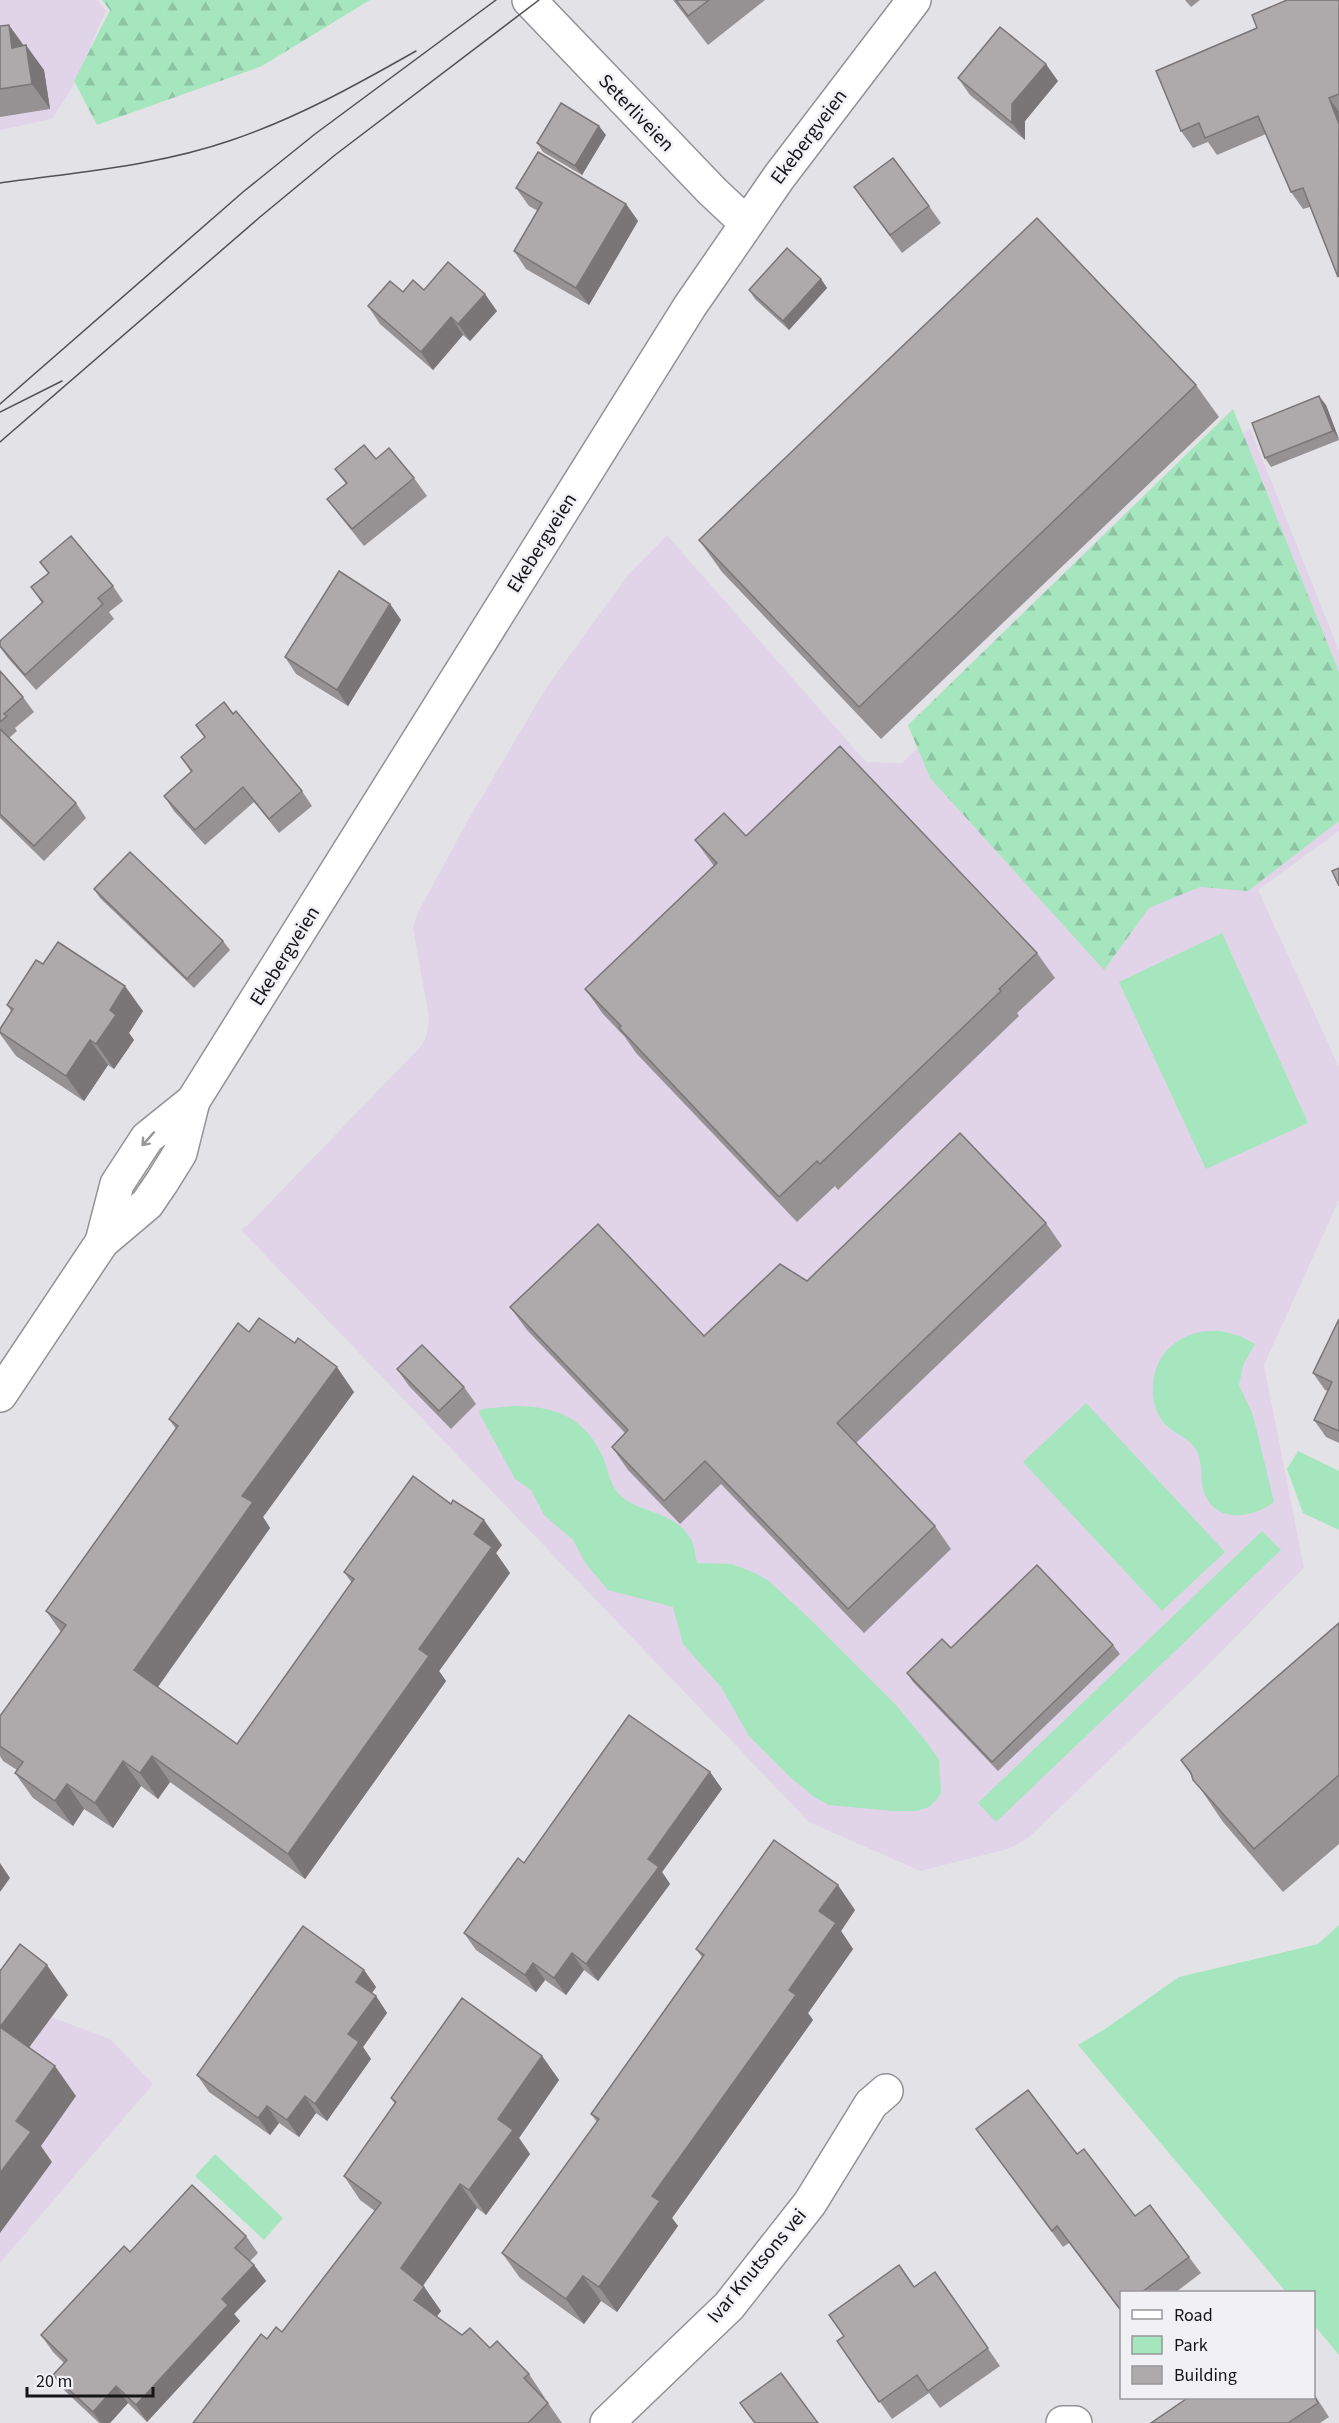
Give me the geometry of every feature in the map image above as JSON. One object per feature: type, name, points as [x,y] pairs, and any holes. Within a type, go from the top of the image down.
[{"type":"main road","name":"Seterliveien","points":[[529,0],[704,183],[747,223]]},
{"type":"main road","name":"Ekebergveien","points":[[0,1395],[102,1242],[147,1204],[162,1182],[180,1153],[193,1101],[690,306],[747,223],[914,0]]},
{"type":"main road","name":"Ivar Knutsons vei","points":[[606,2423],[729,2306],[810,2203],[871,2104],[886,2091]]},
{"type":"main road","points":[[1063,2423],[1075,2423]]},
{"type":"shaded area","points":[[0,0],[97,0],[106,11],[71,90],[52,119],[0,130]]},
{"type":"shaded area","points":[[1250,428],[1339,651],[1339,831],[1258,890],[1339,1067],[1339,1200],[1264,1365],[1304,1568],[1196,1677],[1027,1839],[1008,1849],[920,1871],[809,1822],[241,1230],[422,1045],[427,1034],[429,1017],[413,928],[417,914],[467,822],[546,688],[628,575],[667,535],[866,762],[902,763],[1213,468]]},
{"type":"shaded area","points":[[0,1998],[110,2039],[153,2084],[0,2263]]},
{"type":"green space","points":[[102,0],[370,0],[262,66],[97,125],[74,81],[110,10]]},
{"type":"green space","points":[[1233,409],[1339,672],[1339,821],[1248,891],[1200,887],[1149,908],[1104,970],[930,778],[908,725]]},
{"type":"green space","points":[[1222,933],[1308,1123],[1206,1169],[1119,982]]},
{"type":"green space","points":[[1221,1331],[1240,1336],[1255,1344],[1243,1365],[1239,1385],[1253,1415],[1274,1502],[1248,1514],[1228,1514],[1212,1506],[1202,1486],[1200,1460],[1195,1448],[1164,1423],[1156,1410],[1154,1400],[1156,1369],[1167,1351],[1179,1340],[1191,1335]]},
{"type":"green space","points":[[1086,1403],[1225,1552],[1162,1611],[1023,1462]]},
{"type":"green space","points":[[513,1406],[541,1408],[575,1421],[593,1440],[603,1458],[613,1485],[620,1495],[638,1506],[668,1518],[685,1531],[694,1546],[697,1563],[732,1564],[755,1573],[769,1581],[811,1620],[896,1705],[928,1744],[939,1760],[941,1793],[936,1800],[929,1807],[917,1811],[829,1805],[814,1797],[791,1778],[749,1736],[721,1687],[683,1644],[673,1607],[608,1590],[586,1564],[573,1540],[544,1515],[531,1490],[515,1479],[479,1413],[481,1409]]},
{"type":"green space","points":[[1298,1451],[1339,1471],[1339,1530],[1303,1513],[1287,1469]]},
{"type":"green space","points":[[1262,1531],[1281,1550],[996,1822],[978,1803]]},
{"type":"green space","points":[[1339,1925],[1339,2355],[1315,2326],[1315,2291],[1285,2291],[1078,2045],[1105,2029],[1179,1977],[1318,1944]]},
{"type":"green space","points":[[215,2154],[283,2218],[264,2240],[195,2176]]},
{"type":"building","points":[[676,0],[709,0],[688,16]]},
{"type":"building","points":[[1287,0],[1339,0],[1339,94],[1329,98],[1339,124],[1338,277],[1303,188],[1291,192],[1258,116],[1205,138],[1199,123],[1181,131],[1156,71],[1257,28],[1252,15]]},
{"type":"building","points":[[9,25],[12,48],[26,45],[32,84],[0,89],[0,26]]},
{"type":"building","points":[[1000,27],[1046,64],[1012,104],[1012,123],[958,78]]},
{"type":"building","points":[[561,103],[599,126],[575,166],[537,143]]},
{"type":"building","points":[[538,152],[626,204],[576,288],[514,251],[542,203],[516,188]]},
{"type":"building","points":[[893,158],[929,206],[890,235],[854,187]]},
{"type":"building","points":[[1037,218],[1196,385],[859,707],[699,540]]},
{"type":"building","points":[[787,248],[821,279],[783,321],[749,290]]},
{"type":"building","points":[[448,262],[485,294],[458,324],[451,317],[421,352],[368,306],[390,281],[403,292],[413,280],[424,290]]},
{"type":"building","points":[[1319,396],[1333,431],[1265,458],[1252,423]]},
{"type":"building","points":[[364,445],[376,459],[389,448],[414,478],[352,529],[327,499],[347,483],[335,469]]},
{"type":"building","points":[[71,536],[113,586],[98,598],[103,604],[25,675],[0,646],[0,641],[43,602],[31,587],[49,573],[40,562]]},
{"type":"building","points":[[339,571],[390,604],[337,690],[285,657]]},
{"type":"building","points":[[0,671],[23,697],[4,714],[7,716],[0,722]]},
{"type":"building","points":[[224,702],[233,714],[236,711],[302,791],[269,819],[243,787],[195,830],[164,796],[192,771],[181,757],[205,737],[196,725]]},
{"type":"building","points":[[0,729],[76,803],[34,846],[0,814]]},
{"type":"building","points":[[840,746],[1037,953],[999,989],[1001,991],[820,1164],[817,1161],[779,1197],[585,989],[717,863],[695,840],[724,813],[746,836]]},
{"type":"building","points":[[130,852],[223,941],[187,979],[94,889]]},
{"type":"building","points":[[1339,868],[1339,886],[1332,871]]},
{"type":"building","points":[[58,942],[125,986],[110,1010],[116,1015],[96,1044],[90,1040],[66,1076],[0,1032],[13,1009],[7,1005],[36,960],[43,964]]},
{"type":"building","points":[[960,1133],[1046,1223],[837,1423],[935,1526],[848,1609],[705,1461],[664,1501],[612,1447],[628,1430],[510,1307],[598,1224],[704,1336],[780,1264],[807,1281]]},
{"type":"building","points":[[259,1318],[295,1343],[298,1338],[337,1367],[242,1496],[253,1502],[134,1670],[237,1744],[354,1579],[344,1572],[413,1476],[451,1504],[453,1500],[484,1520],[474,1534],[492,1547],[419,1649],[429,1656],[288,1854],[152,1756],[140,1773],[123,1761],[95,1803],[67,1784],[55,1801],[15,1773],[23,1762],[0,1746],[0,1716],[66,1625],[46,1611],[178,1426],[169,1419],[238,1323],[249,1332]]},
{"type":"building","points":[[1339,1319],[1339,1431],[1314,1420],[1332,1382],[1313,1373]]},
{"type":"building","points":[[422,1345],[464,1387],[439,1411],[397,1369]]},
{"type":"building","points":[[1037,1565],[1113,1645],[992,1762],[907,1673],[942,1639],[951,1648]]},
{"type":"building","points":[[1339,1623],[1339,1775],[1254,1849],[1193,1780],[1191,1773],[1181,1760]]},
{"type":"building","points":[[629,1715],[710,1772],[648,1859],[659,1867],[586,1964],[572,1953],[554,1978],[533,1963],[525,1975],[464,1933],[518,1858],[524,1863]]},
{"type":"building","points":[[774,1840],[838,1885],[819,1911],[836,1923],[789,1990],[796,1995],[652,2196],[660,2201],[599,2287],[583,2276],[566,2299],[502,2253],[599,2119],[591,2114],[704,1955],[696,1949]]},
{"type":"building","points":[[303,1926],[364,1970],[356,1982],[376,1996],[348,2034],[359,2042],[315,2104],[305,2096],[287,2120],[267,2106],[258,2118],[197,2075]]},
{"type":"building","points":[[20,1944],[47,1965],[0,2027],[0,1971]]},
{"type":"building","points":[[462,1998],[542,2056],[498,2119],[513,2130],[469,2190],[460,2184],[401,2268],[424,2287],[414,2300],[462,2335],[470,2328],[490,2348],[497,2341],[529,2374],[524,2378],[548,2403],[528,2423],[193,2423],[261,2334],[267,2339],[276,2327],[282,2332],[381,2203],[344,2176],[396,2102],[391,2098]]},
{"type":"building","points":[[0,2027],[55,2066],[16,2121],[31,2132],[0,2173]]},
{"type":"building","points":[[1028,2090],[1077,2154],[1084,2149],[1135,2216],[1150,2205],[1189,2257],[1143,2291],[1120,2291],[1120,2309],[1057,2226],[1052,2231],[976,2129]]},
{"type":"building","points":[[192,2185],[246,2236],[235,2248],[254,2265],[222,2299],[228,2305],[136,2405],[116,2386],[93,2412],[53,2375],[67,2360],[41,2335],[124,2246],[130,2252]]},
{"type":"building","points":[[899,2265],[914,2287],[935,2272],[988,2348],[928,2391],[917,2375],[879,2402],[837,2341],[844,2336],[829,2315]]},
{"type":"building","points":[[781,2373],[818,2423],[755,2423],[740,2403]]},
{"type":"building","points":[[1315,2397],[1318,2403],[1288,2423],[1151,2423],[1186,2399],[1315,2399]]},
{"type":"tram line","points":[[0,404],[243,192],[315,134],[496,0]]},
{"type":"tram line","points":[[0,442],[335,155],[539,0]]},
{"type":"tram line","points":[[0,183],[146,162],[204,149],[256,131],[303,111],[416,51]]},
{"type":"tram line","points":[[0,412],[62,381]]}]
